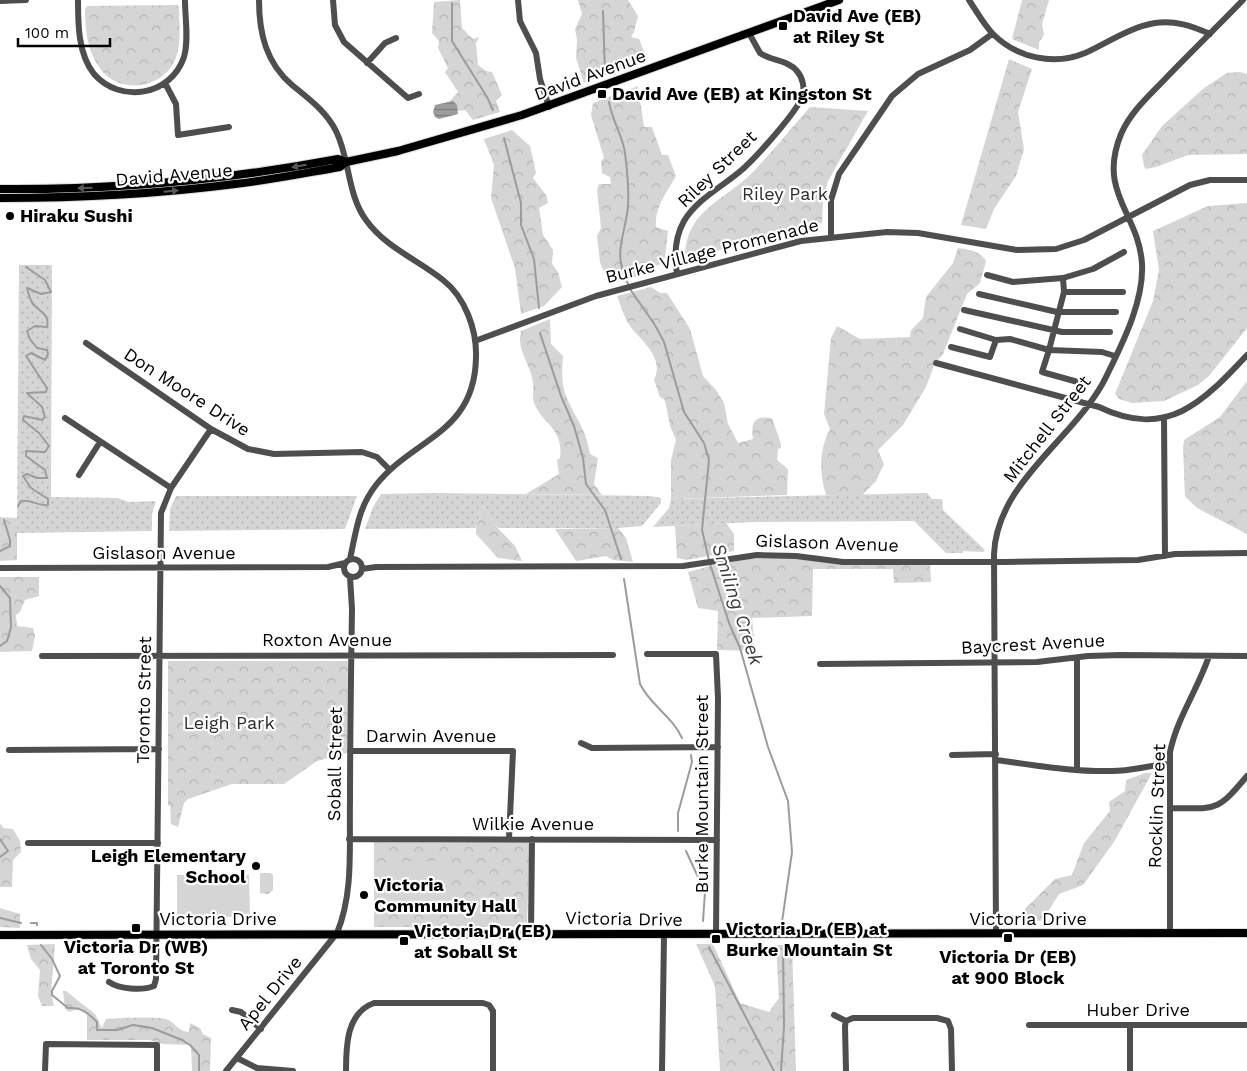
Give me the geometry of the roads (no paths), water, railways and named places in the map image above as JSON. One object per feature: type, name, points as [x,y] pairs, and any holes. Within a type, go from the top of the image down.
[{"type":"main road","name":"David Avenue","points":[[0,198],[104,196],[192,190],[340,167],[346,162],[459,134],[549,107],[839,0]]},
{"type":"main road","name":"David Avenue","points":[[0,189],[145,184],[226,176],[338,158],[346,162]]},
{"type":"main road","name":"Victoria Drive","points":[[0,936],[337,933],[716,935],[1247,933]]},
{"type":"street","points":[[0,1],[26,0]]},
{"type":"street","points":[[78,0],[82,47],[92,70],[104,83],[115,89],[136,93],[149,91],[165,83],[177,71],[185,53],[185,0]]},
{"type":"street","points":[[259,0],[261,30],[269,55],[283,76],[328,117],[339,138],[352,189],[366,219],[383,240],[444,281],[466,309],[475,341],[476,358],[473,382],[463,406],[447,428],[390,470],[365,502],[357,521],[353,547],[355,563],[344,571],[353,576]]},
{"type":"street","points":[[333,0],[334,21],[338,34],[347,46],[408,98],[419,94]]},
{"type":"street","points":[[518,0],[521,24],[536,54],[540,79],[549,107]]},
{"type":"street","points":[[970,0],[992,34],[1018,52],[1051,59],[1082,54],[1134,29],[1153,24],[1177,23],[1210,34]]},
{"type":"street","name":"Mitchell Street","points":[[996,934],[994,562],[997,528],[1008,504],[1102,386],[1136,304],[1142,279],[1139,248],[1116,193],[1114,174],[1114,162],[1121,134],[1136,110],[1244,0]]},
{"type":"street","name":"Riley Street","points":[[678,274],[676,245],[687,217],[700,201],[748,164],[788,117],[801,98],[803,84],[797,71],[789,64],[762,54],[755,47],[749,33]]},
{"type":"street","points":[[830,237],[831,200],[839,174],[892,96],[918,74],[970,50],[992,34]]},
{"type":"street","points":[[367,63],[385,43],[396,38]]},
{"type":"street","points":[[165,83],[176,104],[178,135],[229,127]]},
{"type":"street","name":"Burke Village Promenade","points":[[475,341],[569,305],[616,290],[801,241],[887,232],[918,233],[1031,251],[1056,249],[1084,240],[1190,185],[1210,180],[1247,180]]},
{"type":"street","points":[[986,275],[1013,282],[1063,278],[1093,269],[1124,252]]},
{"type":"street","points":[[1063,278],[1064,292],[1042,372],[1086,384]]},
{"type":"street","points":[[1064,292],[1123,292]]},
{"type":"street","points":[[979,294],[1058,312],[1116,312]]},
{"type":"street","points":[[964,310],[1053,331],[1110,332]]},
{"type":"street","points":[[960,329],[996,340],[1010,339],[1049,350],[1102,352],[1115,356]]},
{"type":"street","points":[[951,347],[990,357],[996,340]]},
{"type":"street","name":"Don Moore Drive","points":[[86,343],[211,429],[236,444],[262,453],[362,452],[377,457],[390,470]]},
{"type":"street","points":[[936,363],[1089,404],[1132,418],[1164,417],[1187,409],[1205,398],[1247,355]]},
{"type":"street","points":[[1164,417],[1165,556]]},
{"type":"street","points":[[65,418],[172,488]]},
{"type":"street","name":"Toronto Street","points":[[109,982],[120,988],[154,986],[156,980],[161,510],[172,488],[211,429]]},
{"type":"street","points":[[79,475],[100,442]]},
{"type":"street","name":"Gislason Avenue","points":[[0,568],[328,567],[355,563],[376,567],[683,566],[757,555],[796,556],[843,562],[994,562],[1138,560],[1165,556],[1247,553]]},
{"type":"street","name":"Soball Street","points":[[337,933],[348,900],[351,593],[355,563]]},
{"type":"street","name":"Gislason Avenue","points":[[328,567],[344,571]]},
{"type":"street","name":"Burke Mountain Street","points":[[647,654],[716,654],[718,747],[716,935]]},
{"type":"street","name":"Roxton Avenue","points":[[42,656],[613,655]]},
{"type":"street","name":"Baycrest Avenue","points":[[820,664],[995,663],[1121,655],[1247,656]]},
{"type":"street","name":"Rocklin Street","points":[[1170,933],[1170,764],[1174,733],[1204,674],[1209,656]]},
{"type":"street","points":[[1077,658],[1077,770]]},
{"type":"street","points":[[581,743],[592,748],[718,747]]},
{"type":"street","points":[[9,750],[159,749]]},
{"type":"street","name":"Darwin Avenue","points":[[350,751],[513,751],[509,839]]},
{"type":"street","points":[[952,755],[996,757],[1077,770],[1133,770],[1153,765],[1170,764]]},
{"type":"street","points":[[1170,808],[1210,808],[1218,806],[1226,801],[1247,776]]},
{"type":"street","name":"Wilkie Avenue","points":[[349,839],[717,840]]},
{"type":"street","points":[[532,839],[532,933]]},
{"type":"street","points":[[28,843],[158,843]]},
{"type":"street","name":"Apel Drive","points":[[226,1071],[337,933]]},
{"type":"street","points":[[662,1071],[664,935]]},
{"type":"street","points":[[346,1071],[348,1033],[354,1022],[368,1005],[374,1003],[483,1003],[489,1005],[493,1011],[493,1071]]},
{"type":"street","points":[[232,1010],[241,1012],[261,1029]]},
{"type":"street","points":[[834,1014],[846,1021]]},
{"type":"street","points":[[846,1021],[853,1018],[946,1020],[950,1022],[951,1029],[952,1071]]},
{"type":"street","points":[[846,1021],[846,1071]]},
{"type":"street","name":"Huber Drive","points":[[1029,1025],[1247,1025]]},
{"type":"street","points":[[1130,1026],[1130,1071]]},
{"type":"street","points":[[46,1071],[46,1044],[157,1045],[156,1071]]},
{"type":"street","points":[[237,1058],[257,1068],[294,1071]]},
{"type":"waterway","points":[[452,3],[452,41],[493,110]]},
{"type":"waterway","name":"Smiling Creek","points":[[603,11],[605,74]]},
{"type":"waterway","name":"Smiling Creek","points":[[609,102],[612,116],[624,147],[627,167],[628,208],[620,257],[628,284]]},
{"type":"waterway","points":[[504,138],[521,203],[521,225],[534,259],[539,308]]},
{"type":"waterway","points":[[18,506],[21,501],[48,505],[48,499],[31,488],[23,476],[27,474],[37,478],[47,478],[45,470],[26,456],[26,451],[45,452],[49,446],[39,433],[23,420],[24,416],[42,420],[45,417],[42,407],[27,393],[46,392],[47,388],[26,356],[31,353],[45,360],[48,354],[47,350],[37,348],[27,331],[35,326],[47,327],[48,323],[46,316],[32,302],[27,288],[41,294],[51,292],[45,280],[26,267]]},
{"type":"waterway","name":"Smiling Creek","points":[[630,289],[655,325],[664,342],[684,412],[704,443],[709,460],[702,530],[709,560]]},
{"type":"waterway","points":[[540,333],[561,396],[574,426],[583,458],[586,484],[605,510],[621,559]]},
{"type":"waterway","points":[[0,551],[10,546],[4,520]]},
{"type":"waterway","name":"Smiling Creek","points":[[710,564],[729,623],[740,648],[768,747],[788,801],[792,852],[782,922]]},
{"type":"waterway","points":[[624,579],[640,684],[682,738]]},
{"type":"waterway","points":[[0,586],[10,598],[11,627],[7,641],[0,646]]},
{"type":"waterway","points":[[678,831],[678,813],[692,762],[691,755]]},
{"type":"waterway","points":[[0,839],[8,851],[0,857]]},
{"type":"waterway","points":[[686,851],[705,892],[703,921]]},
{"type":"waterway","points":[[0,918],[21,923]]},
{"type":"waterway","points":[[31,923],[37,923],[37,925]]},
{"type":"waterway","points":[[41,945],[52,959],[60,976],[52,991],[52,995],[68,1008],[77,1008],[88,1013],[97,1022],[97,1030],[117,1030],[133,1025],[152,1028],[182,1040],[190,1045],[199,1055],[199,1071]]},
{"type":"waterway","name":"Smiling Creek","points":[[781,1071],[784,1027],[783,946]]},
{"type":"waterway","points":[[709,947],[774,1071]]},
{"type":"place","name":"David Ave (EB) at Riley St","points":[[783,26]]},
{"type":"place","name":"David Ave (EB) at Kingston St","points":[[602,94]]},
{"type":"place","name":"Hiraku Sushi","points":[[10,216]]},
{"type":"place","name":"Leigh Elementary School","points":[[256,866]]},
{"type":"place","name":"Victoria Community Hall","points":[[364,895]]},
{"type":"place","name":"Victoria Dr (WB) at Toronto St","points":[[136,928]]},
{"type":"place","name":"Victoria Dr (EB) at 900 Block","points":[[1008,938]]},
{"type":"place","name":"Victoria Dr (EB) at Burke Mountain St","points":[[716,939]]},
{"type":"place","name":"Victoria Dr (EB) at Soball St","points":[[404,941]]},
{"type":"park label","name":"Riley Park","points":[[785,194]]},
{"type":"park label","name":"Leigh Park","points":[[229,723]]}]
